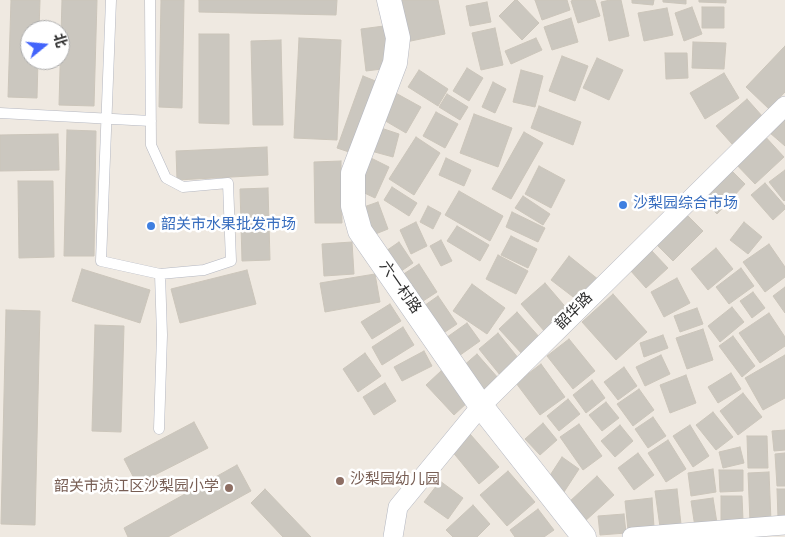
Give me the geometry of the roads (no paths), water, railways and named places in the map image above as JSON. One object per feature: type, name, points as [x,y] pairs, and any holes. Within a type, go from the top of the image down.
[{"type":"street","name":"六一村路","points":[[389,0],[398,38],[395,63],[353,174],[352,206],[360,231],[481,406],[584,537]]},
{"type":"street","name":"韶华路","points":[[393,537],[398,507],[481,406],[785,106]]},
{"type":"street","points":[[632,537],[785,525]]},
{"type":"lane","points":[[111,0],[101,261],[160,274],[204,270],[231,261],[228,183],[183,187],[166,178],[151,145],[150,0]]},
{"type":"lane","points":[[0,113],[150,121]]},
{"type":"lane","points":[[160,274],[162,335],[160,429]]},
{"type":"place","name":"沙梨园综合市场","points":[[623,205]]},
{"type":"place","name":"韶关市水果批发市场","points":[[151,226]]},
{"type":"place","name":"沙梨园幼儿园","points":[[340,481]]},
{"type":"place","name":"韶关市浈江区沙梨园小学","points":[[229,488]]}]
